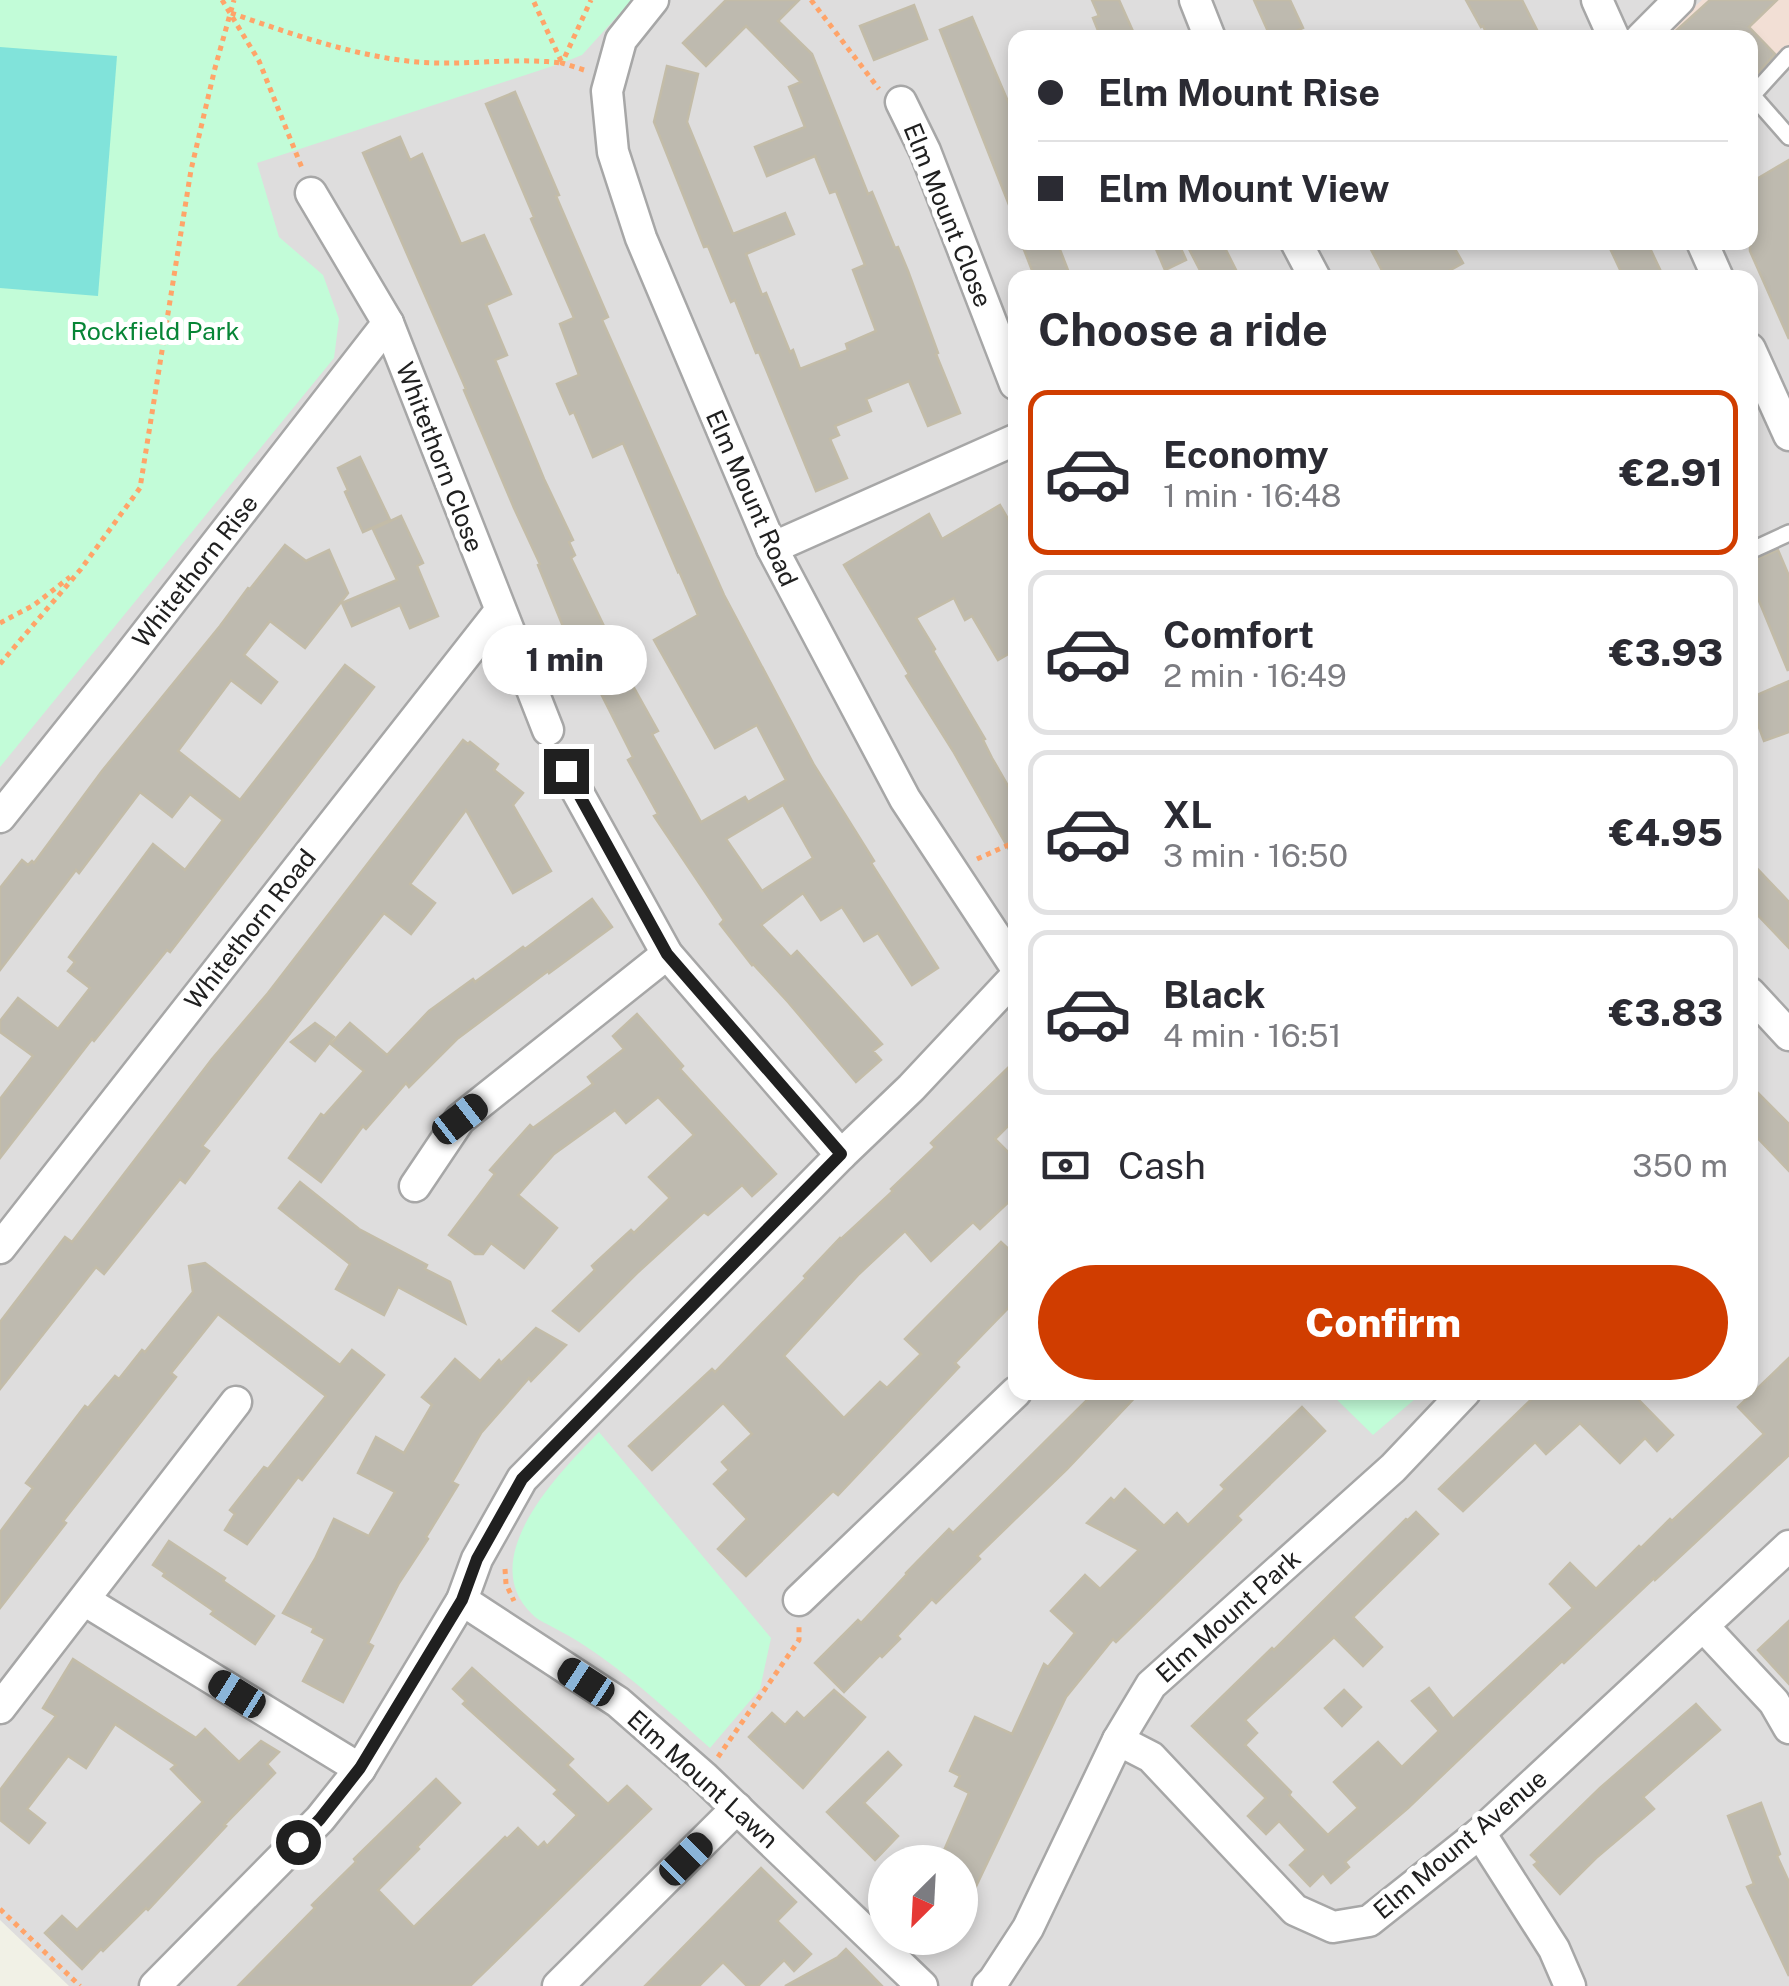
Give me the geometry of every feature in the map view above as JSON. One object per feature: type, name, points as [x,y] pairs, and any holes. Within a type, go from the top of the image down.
[{"type":"street","name":"Elm Mount Road","points":[[652,0],[622,40],[607,92],[612,152],[641,238],[772,548],[905,799],[1008,955]]},
{"type":"street","points":[[1195,0],[1207,30]]},
{"type":"street","points":[[1596,0],[1610,30]]},
{"type":"street","points":[[1648,30],[1679,0]]},
{"type":"street","name":"Elm Mount Close","points":[[901,102],[1008,366]]},
{"type":"street","name":"Whitethorn Close","points":[[312,194],[388,324],[548,730]]},
{"type":"street","name":"Whitethorn Rise","points":[[0,817],[388,324]]},
{"type":"street","points":[[1758,367],[1789,435]]},
{"type":"street","points":[[772,548],[1008,443]]},
{"type":"street","name":"Whitethorn Road","points":[[0,1248],[500,610]]},
{"type":"street","points":[[566,771],[667,954],[841,1154]]},
{"type":"street","points":[[415,1186],[460,1119],[667,954]]},
{"type":"street","points":[[155,1986],[320,1819],[360,1768],[462,1600],[477,1559],[522,1479],[841,1154],[911,1088],[1008,984]]},
{"type":"street","points":[[1758,1002],[1789,1035]]},
{"type":"street","points":[[798,1600],[1008,1400]]},
{"type":"street","name":"Elm Mount Park","points":[[988,1986],[1028,1928],[1118,1740],[1151,1684],[1393,1468],[1457,1400]]},
{"type":"street","points":[[0,1708],[236,1402]]},
{"type":"street","name":"Elm Mount Avenue","points":[[1118,1740],[1150,1757],[1295,1910],[1333,1927],[1369,1921],[1480,1833],[1789,1546]]},
{"type":"street","points":[[84,1600],[360,1768]]},
{"type":"street","name":"Elm Mount Lawn","points":[[462,1600],[618,1702],[704,1777],[922,1986]]},
{"type":"street","points":[[1703,1626],[1774,1702],[1789,1728]]},
{"type":"street","points":[[558,1986],[737,1808]]},
{"type":"street","points":[[1480,1833],[1554,1949],[1570,1986]]},
{"type":"lane","points":[[1758,89],[1789,56]]},
{"type":"lane","points":[[1758,104],[1789,137]]},
{"type":"lane","points":[[1758,547],[1789,533]]},
{"type":"path","points":[[222,0],[270,84],[312,194]]},
{"type":"path","points":[[0,664],[81,570],[140,488],[191,170],[234,0]]},
{"type":"path","points":[[533,0],[562,63]]},
{"type":"path","points":[[562,63],[591,0]]},
{"type":"path","points":[[810,0],[884,95],[901,102]]},
{"type":"path","points":[[232,13],[322,44],[380,57],[419,62],[562,63],[611,79]]},
{"type":"path","points":[[0,623],[81,570]]},
{"type":"path","points":[[952,871],[1008,845]]},
{"type":"path","points":[[507,1564],[504,1572],[517,1608]]},
{"type":"path","points":[[704,1777],[799,1640],[798,1600]]},
{"type":"path","points":[[0,1908],[80,1986]]},
{"type":"shaded area","points":[[0,0],[1789,0],[1789,1986],[69,1986],[0,1920]]},
{"type":"shaded area","points":[[1702,0],[1789,0],[1789,54],[1758,84],[1758,30],[1669,30]]},
{"type":"shaded area","points":[[0,47],[117,56],[98,296],[0,288]]},
{"type":"green space","name":"Rockfield Park","points":[[0,0],[632,0],[582,55],[257,163],[279,237],[323,275],[339,319],[334,358],[0,767]]},
{"type":"green space","points":[[1337,1400],[1414,1400],[1373,1435]]},
{"type":"green space","points":[[599,1432],[771,1638],[760,1689],[710,1748],[612,1665],[535,1616],[517,1592],[513,1568],[517,1542],[529,1517],[545,1492]]},
{"type":"building","points":[[726,0],[799,0],[778,21],[812,54],[868,194],[872,192],[908,271],[960,413],[928,426],[909,381],[866,399],[871,411],[835,426],[839,435],[830,439],[847,478],[816,491],[759,352],[756,353],[735,300],[731,302],[708,246],[704,247],[654,122],[667,66],[698,74],[687,122],[733,234],[785,213],[794,234],[746,254],[800,369],[848,350],[846,344],[876,331],[853,270],[865,265],[836,191],[830,193],[815,156],[767,176],[755,147],[805,127],[789,87],[801,82],[746,26],[706,66],[683,43]]},
{"type":"building","points":[[1092,0],[1119,0],[1132,30],[1098,30],[1093,18],[1099,16]]},
{"type":"building","points":[[1254,0],[1290,0],[1303,28],[1267,30]]},
{"type":"building","points":[[1466,0],[1522,0],[1537,30],[1485,30]]},
{"type":"building","points":[[1710,0],[1777,0],[1749,27],[1752,30],[1677,30]]},
{"type":"building","points":[[914,5],[927,39],[874,60],[860,26]]},
{"type":"building","points":[[972,17],[1008,102],[1008,202],[940,30]]},
{"type":"building","points":[[1758,36],[1775,54],[1758,73]]},
{"type":"building","points":[[515,92],[608,317],[602,320],[724,595],[814,765],[938,968],[912,985],[878,933],[864,941],[842,907],[821,920],[803,893],[761,925],[791,957],[797,951],[882,1044],[873,1051],[881,1060],[856,1082],[720,924],[724,920],[654,816],[658,814],[628,760],[633,757],[587,666],[581,669],[540,564],[363,153],[400,137],[410,160],[422,154],[461,244],[484,235],[511,294],[486,305],[507,355],[495,360],[573,540],[569,542],[575,555],[571,558],[658,731],[652,734],[701,822],[786,780],[757,725],[715,748],[654,640],[698,615],[623,443],[593,457],[557,384],[579,375],[560,324],[574,318],[486,104]],"holes":[[[783,805],[813,858],[762,891],[726,839]]]},
{"type":"building","points":[[1789,160],[1789,339],[1750,251],[1758,250],[1758,178]]},
{"type":"building","points":[[1024,250],[1060,250],[1068,270],[1032,270]]},
{"type":"building","points":[[1156,250],[1182,250],[1186,260],[1165,270]]},
{"type":"building","points":[[1190,250],[1226,250],[1236,270],[1200,270]]},
{"type":"building","points":[[1371,250],[1456,250],[1463,263],[1450,270],[1382,270]]},
{"type":"building","points":[[1611,250],[1651,250],[1660,270],[1620,270]]},
{"type":"building","points":[[360,457],[390,520],[363,532],[338,468]]},
{"type":"building","points":[[1000,505],[1008,519],[1008,654],[998,660],[972,616],[965,620],[954,598],[916,618],[1008,786],[1008,848],[844,565],[929,514],[942,539]]},
{"type":"building","points":[[401,516],[423,563],[417,566],[438,616],[410,628],[400,605],[352,626],[342,603],[397,580],[373,529]]},
{"type":"building","points":[[285,545],[306,561],[329,550],[348,593],[305,648],[270,621],[244,655],[277,682],[261,703],[231,680],[178,751],[240,800],[345,665],[374,687],[170,952],[167,950],[92,1039],[0,1158],[0,1099],[33,1056],[0,1032],[0,1021],[18,998],[58,1029],[90,988],[68,971],[75,962],[69,957],[153,844],[185,870],[223,820],[190,794],[172,817],[140,792],[0,970],[0,888],[22,860],[28,865],[34,863],[102,771]]},
{"type":"building","points":[[1778,550],[1789,576],[1788,671],[1758,598],[1758,559]]},
{"type":"building","points":[[1789,681],[1789,732],[1764,741],[1758,725],[1758,695]]},
{"type":"building","points":[[463,740],[498,764],[494,770],[523,793],[513,805],[551,871],[513,893],[466,810],[410,884],[435,903],[411,934],[384,913],[202,1146],[209,1151],[185,1183],[180,1179],[104,1274],[96,1267],[0,1389],[0,1322],[65,1237],[72,1242]]},
{"type":"building","points":[[1758,869],[1789,902],[1789,948],[1758,915]]},
{"type":"building","points":[[592,899],[612,927],[457,1039],[409,1087],[406,1083],[366,1129],[363,1126],[321,1182],[289,1158],[321,1114],[324,1116],[364,1071],[331,1044],[350,1023],[387,1055],[429,1011],[473,979],[475,982],[525,949]]},
{"type":"building","points":[[637,1014],[683,1066],[680,1069],[776,1174],[752,1196],[742,1185],[708,1215],[704,1212],[579,1331],[553,1311],[595,1270],[592,1266],[670,1198],[649,1177],[694,1135],[658,1097],[626,1123],[615,1110],[554,1154],[518,1195],[557,1228],[524,1268],[491,1243],[483,1254],[475,1254],[449,1235],[495,1174],[490,1170],[530,1125],[533,1128],[593,1084],[588,1077],[624,1049],[613,1036]]},
{"type":"building","points":[[315,1023],[334,1037],[315,1061],[291,1042]]},
{"type":"building","points":[[1008,1068],[1008,1126],[995,1139],[1008,1152],[1008,1203],[980,1229],[973,1222],[931,1261],[905,1231],[859,1274],[784,1356],[844,1418],[880,1382],[887,1388],[921,1354],[905,1339],[1001,1242],[1008,1248],[1008,1308],[955,1363],[959,1367],[838,1495],[833,1491],[746,1576],[718,1549],[747,1519],[714,1484],[729,1470],[722,1462],[752,1434],[723,1403],[652,1470],[629,1446],[712,1369],[715,1372],[840,1238],[935,1147],[931,1143]]},
{"type":"building","points":[[1758,1093],[1789,1124],[1789,1171],[1758,1138]]},
{"type":"building","points":[[300,1182],[359,1229],[427,1265],[425,1269],[450,1282],[465,1323],[398,1287],[384,1315],[336,1289],[350,1264],[279,1208]]},
{"type":"building","points":[[205,1263],[340,1365],[352,1350],[384,1375],[247,1544],[225,1530],[235,1514],[230,1510],[326,1396],[218,1314],[171,1373],[176,1377],[0,1608],[0,1532],[33,1488],[26,1483],[85,1406],[88,1408],[115,1376],[119,1379],[142,1350],[145,1352],[193,1292],[189,1266]]},
{"type":"building","points":[[536,1328],[566,1345],[531,1381],[529,1378],[481,1433],[452,1482],[458,1485],[368,1643],[373,1646],[343,1702],[303,1681],[325,1639],[312,1632],[314,1628],[283,1613],[334,1519],[369,1536],[395,1492],[358,1473],[376,1437],[404,1453],[432,1405],[422,1397],[455,1359],[480,1381]]},
{"type":"building","points":[[1789,1358],[1789,1455],[1345,1862],[1349,1867],[1331,1883],[1323,1873],[1310,1886],[1290,1865],[1306,1850],[1279,1821],[1266,1834],[1248,1816],[1266,1798],[1192,1726],[1416,1512],[1438,1534],[1353,1617],[1382,1647],[1363,1666],[1334,1637],[1245,1720],[1257,1733],[1245,1745],[1328,1835],[1358,1808],[1334,1782],[1378,1742],[1402,1767],[1439,1731],[1412,1701],[1429,1688],[1453,1719],[1573,1608],[1550,1584],[1570,1563],[1596,1589],[1764,1434],[1738,1407],[1745,1400],[1758,1400],[1758,1388]]},
{"type":"building","points":[[1087,1400],[1132,1400],[977,1556],[980,1559],[936,1603],[932,1599],[897,1636],[900,1639],[844,1692],[815,1663],[858,1620],[861,1623],[949,1529],[953,1533]]},
{"type":"building","points":[[1531,1400],[1639,1400],[1673,1435],[1657,1451],[1645,1438],[1620,1463],[1580,1423],[1546,1454],[1535,1442],[1463,1511],[1439,1489]]},
{"type":"building","points":[[1302,1407],[1325,1431],[1237,1516],[1241,1520],[1116,1642],[1113,1639],[1066,1697],[978,1882],[978,1845],[946,1845],[969,1793],[955,1786],[960,1776],[950,1771],[975,1717],[1012,1734],[1044,1664],[1048,1667],[1075,1633],[1051,1611],[1085,1575],[1100,1589],[1139,1550],[1087,1523],[1125,1489],[1164,1526],[1177,1513],[1188,1525],[1225,1489],[1221,1485]]},
{"type":"building","points":[[169,1541],[274,1616],[255,1644],[211,1614],[214,1611],[153,1565]]},
{"type":"building","points":[[1789,1621],[1789,1684],[1758,1650]]},
{"type":"building","points":[[73,1659],[196,1738],[205,1729],[239,1762],[261,1741],[279,1752],[267,1764],[275,1773],[148,1910],[82,1969],[45,1933],[62,1916],[77,1930],[203,1802],[171,1769],[176,1765],[115,1724],[86,1768],[68,1756],[27,1809],[45,1823],[29,1843],[0,1820],[0,1790],[56,1716],[43,1708]]},
{"type":"building","points":[[472,1668],[573,1759],[567,1765],[608,1804],[627,1786],[651,1809],[470,1986],[238,1986],[315,1908],[312,1905],[356,1862],[354,1859],[436,1779],[460,1803],[378,1890],[414,1927],[518,1828],[538,1848],[544,1842],[547,1846],[577,1815],[554,1794],[558,1790],[463,1704],[466,1701],[453,1689]]},
{"type":"building","points":[[834,1690],[865,1717],[803,1788],[749,1737],[772,1713],[785,1725],[797,1712],[804,1719]]},
{"type":"building","points":[[1344,1690],[1361,1707],[1342,1726],[1325,1708]]},
{"type":"building","points":[[1696,1704],[1720,1730],[1643,1797],[1654,1809],[1560,1894],[1534,1865],[1538,1862],[1531,1855]]},
{"type":"building","points":[[888,1752],[901,1765],[864,1803],[898,1836],[889,1845],[868,1845],[868,1853],[827,1812]]},
{"type":"building","points":[[1761,1803],[1789,1882],[1789,1976],[1747,1887],[1754,1884],[1728,1816]]},
{"type":"building","points":[[761,1868],[796,1902],[777,1921],[811,1954],[794,1971],[784,1960],[758,1986],[747,1986],[723,1962],[699,1986],[645,1986]]},
{"type":"building","points":[[846,1949],[882,1986],[785,1986],[838,1957]]},
{"type":"route","points":[[298,1842],[360,1768],[462,1600],[477,1559],[522,1479],[841,1154],[667,954],[566,771]]}]
